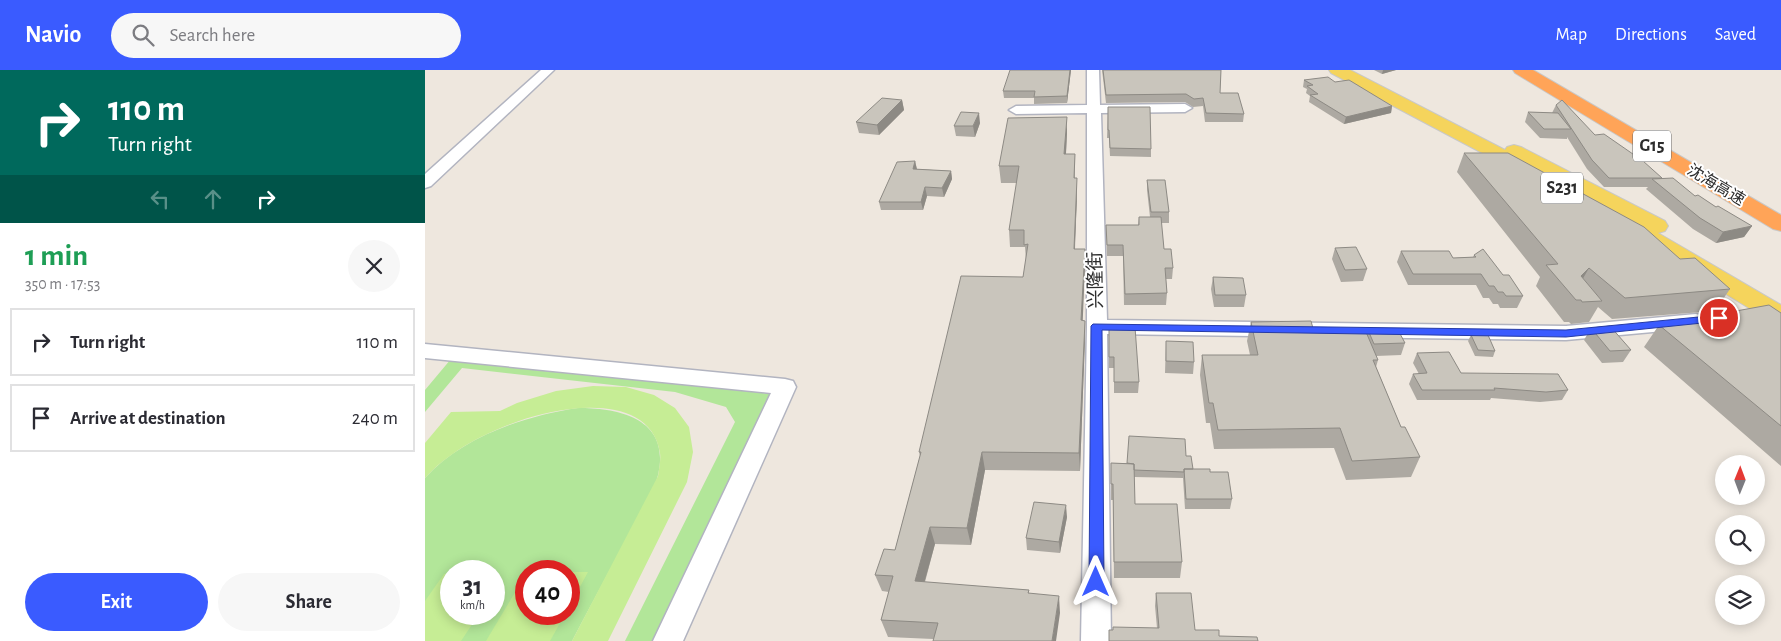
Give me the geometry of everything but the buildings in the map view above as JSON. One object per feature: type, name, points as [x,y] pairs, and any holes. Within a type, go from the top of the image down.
[{"type":"highway","name":"沈海高速","points":[[1521,70],[1781,224]]},
{"type":"highway","name":"沈海高速","points":[[1545,70],[1781,205]]},
{"type":"main road","name":"S231","points":[[1337,70],[1553,182],[1779,310]]},
{"type":"main road","name":"S231","points":[[1355,70],[1653,224],[1779,310]]},
{"type":"street","points":[[425,183],[548,70]]},
{"type":"street","name":"兴隆街","points":[[1093,70],[1097,326],[1096,641]]},
{"type":"street","points":[[1016,110],[1185,108]]},
{"type":"street","points":[[1747,316],[1779,310]]},
{"type":"street","points":[[1097,326],[1566,333],[1719,318]]},
{"type":"street","points":[[425,351],[785,387],[669,641]]},
{"type":"green space","points":[[456,353],[777,395],[658,641],[625,641],[735,422],[726,407],[675,392],[462,368],[425,412],[425,390]]},
{"type":"green space","points":[[593,386],[626,387],[654,395],[675,408],[689,427],[693,452],[687,482],[608,641],[572,641],[658,476],[660,453],[653,433],[640,420],[622,412],[601,408],[557,411],[519,421],[481,437],[456,451],[425,478],[425,443],[451,412],[500,411],[517,403],[556,391]]},
{"type":"green space","points":[[578,408],[610,411],[625,414],[639,420],[649,429],[657,441],[660,456],[656,483],[643,509],[572,641],[425,641],[425,478],[457,451],[475,440],[516,423]]},
{"type":"green space","points":[[580,572],[588,572],[580,587]]},
{"type":"green space","points":[[440,580],[440,625],[472,625],[461,641],[425,641],[425,601]]},
{"type":"green space","points":[[515,592],[515,625],[559,625],[550,641],[486,641],[496,625],[505,625],[505,609]]},
{"type":"route","points":[[1096,582],[1097,326],[1566,333],[1719,318]]}]
